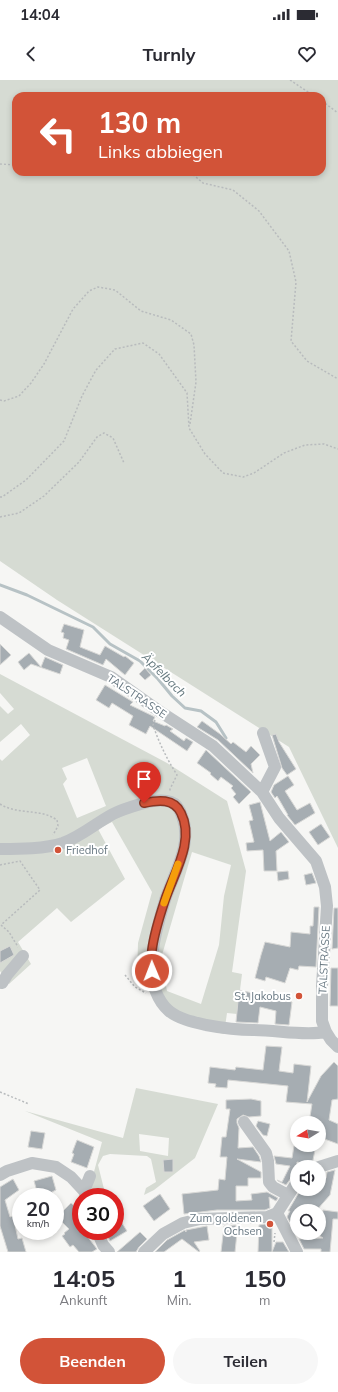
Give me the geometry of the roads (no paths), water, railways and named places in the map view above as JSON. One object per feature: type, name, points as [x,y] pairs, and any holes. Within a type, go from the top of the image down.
[{"type":"street","name":"TALSTRASSE","points":[[0,618],[48,650],[111,677],[159,712],[213,746],[262,792],[279,818],[316,861],[325,887],[327,906],[322,986],[322,1021],[326,1032],[338,1047]]},
{"type":"street","points":[[262,792],[275,767],[263,733]]},
{"type":"street","points":[[0,848],[53,846],[80,835],[113,814],[135,805],[160,800],[172,802],[177,806],[184,819],[186,825],[186,839],[183,853],[165,900],[152,951],[154,988],[158,998],[170,1012],[188,1021],[234,1030],[271,1030],[312,1034],[326,1032]]},
{"type":"street","points":[[1,984],[6,975],[23,956]]},
{"type":"street","points":[[244,1122],[266,1153],[269,1182],[273,1187],[288,1196]]},
{"type":"street","points":[[326,1165],[338,1161]]},
{"type":"street","points":[[0,1175],[7,1171],[32,1163],[56,1167],[71,1177],[80,1188]]},
{"type":"street","points":[[87,1188],[90,1176]]},
{"type":"street","points":[[144,1252],[163,1234],[183,1223],[200,1219],[267,1216],[277,1213],[290,1193]]},
{"type":"street","points":[[277,1213],[297,1252]]},
{"type":"street","points":[[101,1240],[109,1252]]},
{"type":"waterway","name":"Äpfelbach","points":[[0,585],[27,595],[93,627],[110,644],[140,661],[185,708],[201,711],[216,722],[226,738]]},
{"type":"place","name":"Friedhof","points":[[58,850]]},
{"type":"place","name":"St. Jakobus","points":[[299,996]]},
{"type":"place","name":"Zum goldenen Ochsen","points":[[270,1224]]}]
